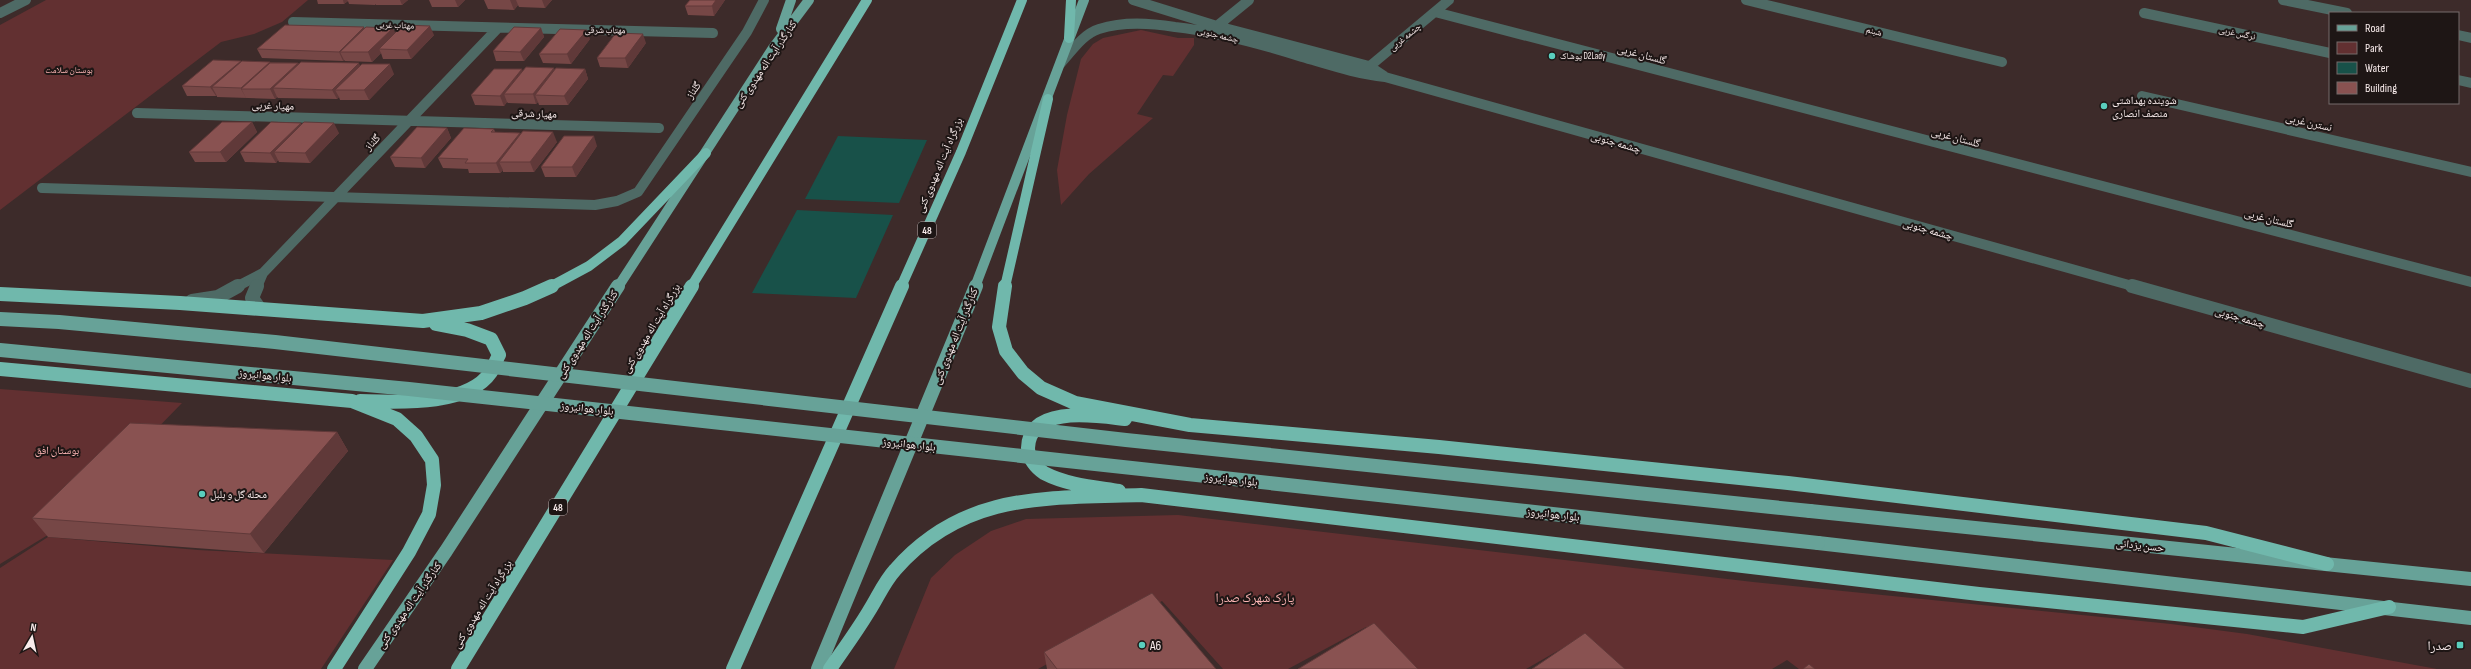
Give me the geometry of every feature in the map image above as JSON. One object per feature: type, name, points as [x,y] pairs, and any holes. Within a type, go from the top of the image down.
[{"type":"highway","name":"بزرگراه آیت اله مهدوی کنی","points":[[458,669],[867,0]]},
{"type":"highway","name":"بزرگراه آیت اله مهدوی کنی","points":[[733,669],[961,152],[1022,0]]},
{"type":"highway","points":[[1069,38],[1071,0]]},
{"type":"highway","points":[[1048,99],[1005,286],[999,327],[1006,351],[1023,373],[1041,388],[1075,403],[1190,425]]},
{"type":"highway","points":[[423,321],[462,317],[497,307],[539,291],[574,274],[622,242],[706,153]]},
{"type":"highway","points":[[0,294],[180,302],[423,321],[467,330],[491,339],[499,355],[495,368],[478,385],[455,395],[417,402],[352,401],[0,369]]},
{"type":"highway","points":[[334,669],[409,552],[429,514],[434,485],[432,460],[416,436],[396,419],[352,401]]},
{"type":"highway","points":[[2327,564],[2206,533],[2091,518],[1772,481],[1439,447],[1068,416],[1057,417],[1040,423],[1030,437],[1027,449],[1031,461],[1043,472],[1066,482],[1141,495],[1979,594],[2303,628],[2389,607]]},
{"type":"highway","points":[[830,669],[894,571],[923,542],[951,522],[986,507],[1018,501],[1141,495]]},
{"type":"main road","points":[[773,48],[789,11],[791,0]]},
{"type":"main road","name":"کنارگذر آیت اله مهدوی کنی","points":[[365,669],[446,551],[773,48],[809,0]]},
{"type":"main road","name":"کنارگذر آیت اله مهدوی کنی","points":[[818,669],[990,251],[1084,0]]},
{"type":"main road","name":"حسن یزدانی","points":[[0,319],[59,322],[275,342],[1126,440],[2471,579]]},
{"type":"main road","name":"بلوار هوانیروز","points":[[0,350],[409,389],[2389,607]]},
{"type":"main road","points":[[2389,607],[2471,618]]},
{"type":"street","points":[[10,8],[19,0]]},
{"type":"street","points":[[0,13],[26,0]]},
{"type":"street","name":"گلناز","points":[[338,195],[595,204],[617,201],[638,192],[747,32],[764,0]]},
{"type":"street","name":"چشمه جنوبی","points":[[1134,0],[1217,26],[1369,66],[1385,77]]},
{"type":"street","points":[[1217,26],[1249,0]]},
{"type":"street","name":"چشمه غربی","points":[[1360,74],[1450,0]]},
{"type":"street","name":"شبنم","points":[[1746,0],[2002,62]]},
{"type":"street","points":[[2283,0],[2342,12]]},
{"type":"street","name":"گلستان غربی","points":[[1435,12],[2471,282]]},
{"type":"street","name":"نرگس غربی","points":[[2144,13],[2329,53]]},
{"type":"street","name":"مهتاب غربی","points":[[293,22],[498,28]]},
{"type":"street","name":"چشمه جنوبی","points":[[1061,63],[1085,38],[1099,29],[1120,23],[1155,23],[1212,33],[1360,74],[1385,77],[2471,381]]},
{"type":"street","name":"گلناز","points":[[263,273],[498,28]]},
{"type":"street","name":"مهتاب شرقی","points":[[498,28],[713,33]]},
{"type":"street","points":[[2459,35],[2471,38]]},
{"type":"street","points":[[2459,80],[2471,83]]},
{"type":"street","name":"نسترن غربی","points":[[2142,96],[2471,172]]},
{"type":"street","name":"مهیار غربی","points":[[137,113],[409,121]]},
{"type":"street","name":"مهیار شرقی","points":[[409,121],[659,128]]},
{"type":"street","points":[[42,188],[338,195]]},
{"type":"street","points":[[180,302],[218,297],[263,273]]},
{"type":"street","points":[[260,308],[252,298],[263,273]]},
{"type":"green space","name":"بوستان سلامت","points":[[46,0],[308,0],[282,22],[254,34],[221,42],[0,210],[0,25]]},
{"type":"green space","points":[[1141,30],[1178,38],[1194,38],[1194,45],[1173,76],[1163,75],[1137,114],[1153,118],[1089,174],[1061,205],[1057,170],[1067,115],[1081,59],[1093,44],[1103,38]]},
{"type":"green space","name":"بوستان افق","points":[[0,389],[182,403],[61,527],[0,564]]},
{"type":"green space","name":"پارک شهرک صدرا","points":[[1178,515],[1753,582],[2171,624],[2247,634],[2437,669],[1799,669],[1787,660],[1772,669],[1613,669],[1575,641],[1526,669],[1414,669],[1366,627],[1288,669],[1223,669],[1162,601],[1038,669],[894,669],[931,578],[955,555],[991,531],[1026,519]]},
{"type":"green space","points":[[48,537],[198,550],[393,560],[321,669],[0,669],[0,568]]},
{"type":"water","points":[[838,136],[927,140],[899,203],[805,199]]},
{"type":"water","points":[[797,210],[893,215],[856,298],[752,293]]},
{"type":"building","points":[[690,0],[716,0],[712,6],[685,6]]},
{"type":"building","points":[[285,25],[364,27],[339,52],[257,49]]},
{"type":"building","points":[[403,25],[430,26],[407,50],[379,49]]},
{"type":"building","points":[[366,27],[393,28],[368,52],[340,52]]},
{"type":"building","points":[[514,27],[541,28],[520,52],[493,51]]},
{"type":"building","points":[[560,29],[587,30],[567,54],[539,54]]},
{"type":"building","points":[[616,33],[643,34],[625,58],[597,58]]},
{"type":"building","points":[[213,60],[241,61],[210,87],[182,86]]},
{"type":"building","points":[[242,61],[270,62],[241,88],[212,87]]},
{"type":"building","points":[[301,62],[359,63],[332,90],[273,88]]},
{"type":"building","points":[[270,63],[298,63],[270,89],[241,89]]},
{"type":"building","points":[[362,64],[390,64],[364,90],[335,90]]},
{"type":"building","points":[[526,67],[554,68],[533,94],[504,94]]},
{"type":"building","points":[[556,68],[585,69],[564,96],[535,95]]},
{"type":"building","points":[[494,69],[522,69],[500,96],[471,95]]},
{"type":"building","points":[[222,122],[252,122],[220,152],[189,152]]},
{"type":"building","points":[[271,122],[301,123],[270,153],[240,152]]},
{"type":"building","points":[[304,122],[334,123],[305,153],[274,152]]},
{"type":"building","points":[[417,127],[447,128],[421,158],[390,157]]},
{"type":"building","points":[[464,128],[494,129],[491,132],[520,133],[496,163],[465,163],[468,159],[438,158]]},
{"type":"building","points":[[523,131],[553,132],[530,162],[499,162]]},
{"type":"building","points":[[564,136],[594,136],[572,167],[541,167]]},
{"type":"building","name":"محله گل و بلبل","points":[[130,423],[337,432],[250,534],[32,518]]},
{"type":"building","points":[[1152,593],[1216,669],[1057,669],[1044,652]]},
{"type":"building","points":[[1374,623],[1418,669],[1298,669]]},
{"type":"building","points":[[1585,633],[1625,669],[1532,669]]},
{"type":"building","points":[[1809,664],[1815,669],[1803,669]]},
{"type":"place","name":"پوشاک D2Lady","points":[[1552,56]]},
{"type":"place","name":"شوینده بهداشتی منصف انصاری","points":[[2104,106]]},
{"type":"place","name":"محله گل و بلبل","points":[[202,494]]},
{"type":"place","name":"A6","points":[[1142,645]]},
{"type":"place","name":"صدرا","points":[[2460,645]]}]
